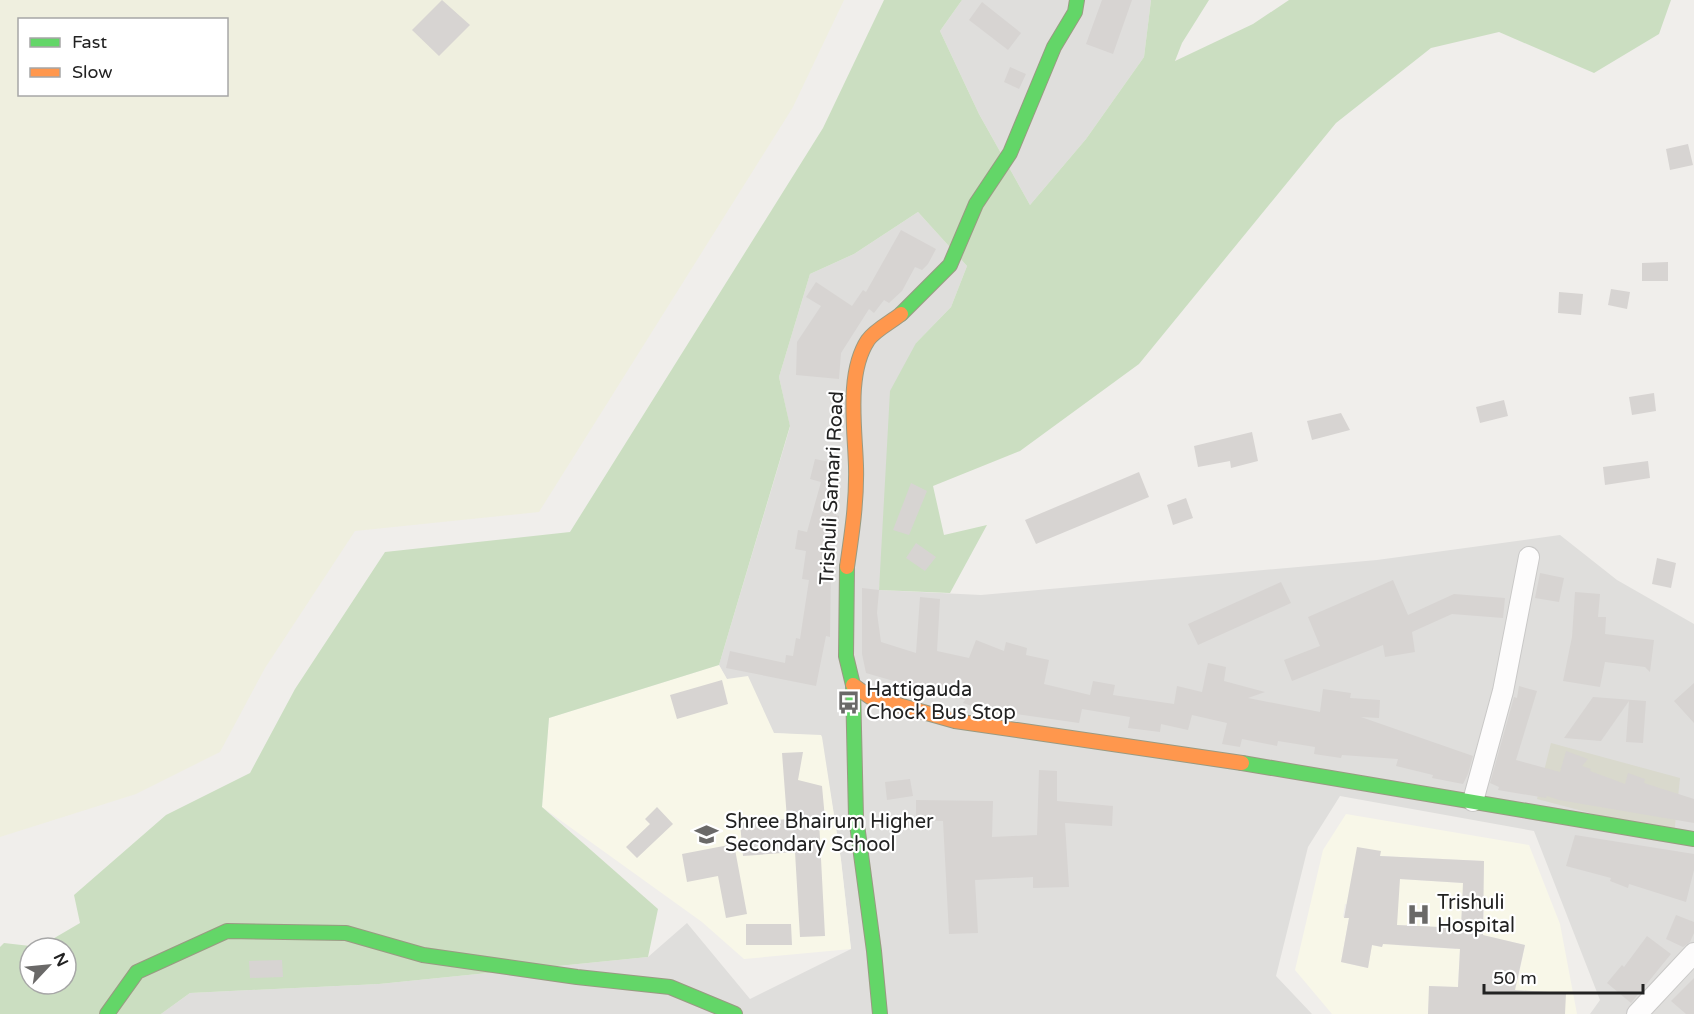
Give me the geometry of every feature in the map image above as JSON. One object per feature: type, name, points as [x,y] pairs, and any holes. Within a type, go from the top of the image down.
[{"type":"street","name":"Trishuli Samari Road","points":[[880,1014],[856,817],[853,685],[846,656],[846,566],[854,529],[856,466],[853,427],[858,365],[869,339],[900,315],[950,265],[976,204],[1010,153],[1054,47],[1075,12],[1077,0]]},
{"type":"street","points":[[1473,801],[1503,691],[1529,557]]},
{"type":"street","points":[[853,685],[870,697],[955,721],[1301,772],[1694,839]]},
{"type":"street","points":[[107,1014],[137,972],[227,931],[346,933],[423,955],[577,977],[670,987],[735,1014]]},
{"type":"street","points":[[1637,1014],[1694,953]]},
{"type":"shaded area","points":[[962,0],[1151,0],[1144,57],[1086,139],[1030,205],[979,114],[940,31]]},
{"type":"shaded area","points":[[918,212],[967,266],[951,307],[916,343],[879,590],[981,595],[1377,560],[1560,535],[1617,580],[1694,624],[1694,1014],[1590,1014],[1600,1000],[1534,831],[1340,796],[1308,847],[1276,976],[1312,1014],[161,1014],[190,993],[379,984],[648,957],[687,923],[750,999],[851,949],[841,860],[821,736],[756,732],[719,665],[790,427],[779,377],[810,274],[854,254]]},
{"type":"shaded area","name":"Shree Bhairum Higher Secondary School","points":[[719,665],[727,679],[748,676],[774,733],[821,735],[822,737],[841,860],[851,949],[744,959],[702,922],[542,807],[549,718]]},
{"type":"shaded area","points":[[1551,743],[1680,778],[1674,835],[1537,799]]},
{"type":"shaded area","name":"Trishuli Hospital","points":[[1346,814],[1529,845],[1560,924],[1577,1014],[1565,1014],[1565,993],[1430,986],[1428,1014],[1332,1014],[1295,970],[1323,850]],"holes":[[[1381,856],[1484,861],[1482,907],[1463,883],[1399,879],[1378,904]],[[1345,904],[1378,910],[1386,926],[1382,947],[1372,945],[1368,968],[1341,962],[1349,918],[1343,917]],[[1462,909],[1484,910],[1480,986],[1458,985]],[[1394,925],[1457,928],[1456,949],[1395,945]],[[1491,937],[1525,945],[1518,979],[1492,974]]]},
{"type":"green space","points":[[0,0],[844,0],[793,107],[539,512],[355,531],[265,668],[220,752],[136,794],[0,837]]},
{"type":"green space","points":[[884,0],[962,0],[940,31],[979,114],[1030,205],[1086,139],[1144,57],[1151,0],[1209,0],[1182,43],[1175,61],[1253,24],[1289,0],[1671,0],[1659,34],[1594,73],[1499,32],[1431,48],[1336,123],[1139,364],[1020,451],[933,486],[944,535],[987,525],[950,593],[879,590],[890,391],[916,343],[951,307],[967,266],[918,212],[854,254],[810,274],[779,377],[790,426],[719,665],[549,718],[542,807],[658,909],[648,957],[379,984],[190,993],[161,1014],[0,1014],[0,947],[4,943],[18,945],[18,996],[78,996],[78,936],[58,936],[80,923],[74,895],[166,815],[250,773],[295,689],[385,552],[570,532],[823,128]]},
{"type":"building","points":[[442,0],[470,25],[439,56],[412,30]]},
{"type":"building","points":[[1102,0],[1132,0],[1113,54],[1086,44]]},
{"type":"building","points":[[982,2],[1021,33],[1008,50],[969,20]]},
{"type":"building","points":[[1010,67],[1026,74],[1019,89],[1004,82]]},
{"type":"building","points":[[1688,144],[1693,165],[1670,170],[1666,149]]},
{"type":"building","points":[[901,230],[936,249],[928,264],[922,270],[915,267],[902,291],[889,303],[884,300],[874,313],[869,309],[841,353],[839,379],[796,375],[797,342],[821,306],[806,297],[816,282],[852,306],[863,290],[866,292]]},
{"type":"building","points":[[1668,262],[1668,281],[1642,281],[1642,263]]},
{"type":"building","points":[[1611,289],[1630,292],[1627,309],[1608,305]]},
{"type":"building","points":[[1559,292],[1583,294],[1581,315],[1558,313]]},
{"type":"building","points":[[1654,393],[1656,411],[1632,415],[1629,397]]},
{"type":"building","points":[[1504,400],[1508,416],[1480,423],[1476,407]]},
{"type":"building","points":[[1341,413],[1350,430],[1312,440],[1307,421]]},
{"type":"building","points":[[1252,432],[1258,461],[1231,468],[1230,461],[1198,467],[1194,446]]},
{"type":"building","points":[[815,459],[840,464],[839,502],[836,515],[839,516],[831,566],[830,637],[826,636],[816,686],[726,668],[730,651],[785,663],[786,655],[793,656],[796,638],[800,639],[809,580],[802,579],[806,551],[795,549],[798,530],[807,532],[821,482],[810,479]]},
{"type":"building","points":[[1648,461],[1650,478],[1605,485],[1603,467]]},
{"type":"building","points":[[1139,472],[1149,497],[1036,544],[1025,520]]},
{"type":"building","points":[[911,483],[927,491],[909,535],[893,530]]},
{"type":"building","points":[[1186,498],[1193,518],[1173,525],[1167,505]]},
{"type":"building","points":[[916,543],[936,557],[925,571],[906,558]]},
{"type":"building","points":[[1657,558],[1676,563],[1671,588],[1652,584]]},
{"type":"building","points":[[1540,573],[1564,578],[1559,602],[1535,598]]},
{"type":"building","points":[[1393,580],[1408,615],[1454,594],[1505,598],[1503,618],[1452,614],[1412,632],[1415,652],[1385,657],[1383,645],[1292,681],[1284,660],[1320,646],[1308,617]]},
{"type":"building","points":[[1281,582],[1291,603],[1198,645],[1188,624]]},
{"type":"building","points":[[862,588],[879,590],[877,613],[881,642],[916,653],[920,597],[940,599],[937,651],[969,658],[976,640],[1004,651],[1006,642],[1027,648],[1026,655],[1049,660],[1044,684],[1090,695],[1093,681],[1115,685],[1113,695],[1174,704],[1177,686],[1202,692],[1208,663],[1226,667],[1224,681],[1265,692],[1248,698],[1320,712],[1323,689],[1351,693],[1350,698],[1380,700],[1379,718],[1361,717],[1473,756],[1468,774],[1463,784],[1432,778],[1433,775],[1396,766],[1398,759],[1342,755],[1341,758],[1314,754],[1315,747],[1278,741],[1277,746],[1242,739],[1240,747],[1222,744],[1227,723],[1192,715],[1188,730],[1161,724],[1160,732],[1128,728],[1130,717],[1082,709],[1079,723],[981,709],[963,703],[965,700],[942,694],[942,692],[866,673],[862,654]]},
{"type":"building","points":[[1575,592],[1600,594],[1598,617],[1606,617],[1605,634],[1654,640],[1650,672],[1645,667],[1605,662],[1600,687],[1563,681],[1572,637]]},
{"type":"building","points":[[722,680],[728,704],[677,719],[670,695]]},
{"type":"building","points":[[1694,683],[1694,723],[1674,701]]},
{"type":"building","points":[[1519,686],[1537,691],[1516,760],[1560,772],[1566,751],[1588,759],[1582,766],[1591,769],[1590,771],[1625,784],[1628,773],[1645,779],[1644,783],[1694,799],[1694,823],[1547,796],[1546,798],[1498,790],[1499,787],[1490,783]]},
{"type":"building","points":[[1593,697],[1646,701],[1643,743],[1626,742],[1629,701],[1601,741],[1564,738]]},
{"type":"building","points":[[803,752],[798,780],[822,786],[825,819],[819,820],[825,936],[800,937],[795,852],[743,856],[740,823],[787,819],[782,753]]},
{"type":"building","points":[[1039,770],[1057,771],[1057,801],[1113,806],[1112,826],[1065,823],[1069,887],[1033,888],[1033,877],[975,880],[978,933],[949,934],[943,821],[916,820],[916,800],[993,801],[992,837],[1037,835]]},
{"type":"building","points":[[910,779],[913,796],[887,800],[885,782]]},
{"type":"building","points":[[657,807],[673,824],[637,858],[626,847],[650,824],[645,819]]},
{"type":"building","points":[[1575,835],[1694,854],[1694,870],[1686,902],[1629,884],[1628,888],[1610,881],[1611,878],[1566,866]]},
{"type":"building","points":[[734,844],[747,914],[726,918],[718,876],[687,882],[682,854]]},
{"type":"building","points":[[1357,847],[1381,851],[1380,856],[1484,861],[1483,935],[1525,945],[1515,990],[1566,993],[1565,1014],[1428,1014],[1429,986],[1458,987],[1460,949],[1372,945],[1368,968],[1341,962],[1349,918],[1344,918]],"holes":[[[1400,879],[1463,883],[1461,928],[1397,925]]]},
{"type":"building","points":[[1676,915],[1694,922],[1694,933],[1690,942],[1683,947],[1666,939]]},
{"type":"building","points":[[746,924],[791,924],[792,945],[746,945]]},
{"type":"building","points":[[1647,936],[1671,954],[1631,1003],[1607,983],[1622,965],[1624,967]]},
{"type":"building","points":[[282,960],[283,977],[250,978],[249,961]]},
{"type":"building","points":[[1694,978],[1694,1014],[1686,1014],[1671,1001]]},
{"type":"traffic: fast","points":[[901,314],[950,265],[976,204],[1010,153],[1054,47],[1075,12],[1077,0]]},
{"type":"traffic: fast","points":[[847,567],[846,656],[853,685],[856,817],[880,1014]]},
{"type":"traffic: fast","points":[[1242,763],[1694,839]]},
{"type":"traffic: fast","points":[[107,1014],[137,972],[227,931],[346,933],[423,955],[577,977],[670,987],[735,1014]]},
{"type":"traffic: slow","points":[[847,567],[856,491],[853,402],[857,368],[861,353],[871,336],[901,314]]},
{"type":"traffic: slow","points":[[853,685],[870,697],[955,721],[1242,763]]},
{"type":"place","name":"Hattigauda Chock Bus Stop","points":[[848,702]]},
{"type":"place","name":"Shree Bhairum Higher Secondary School","points":[[707,834]]},
{"type":"place","name":"Trishuli Hospital","points":[[1419,914]]}]
